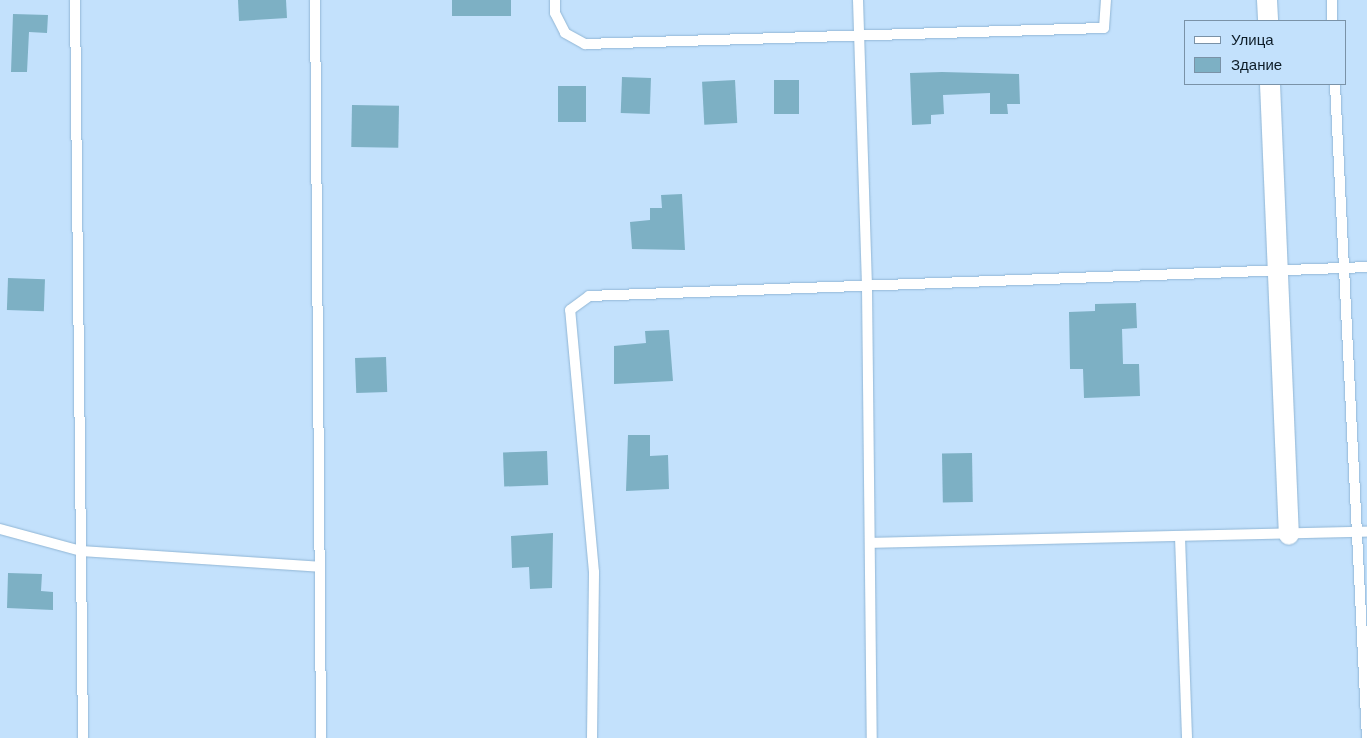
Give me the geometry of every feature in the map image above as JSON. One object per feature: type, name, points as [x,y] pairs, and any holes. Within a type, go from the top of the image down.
[{"type":"street","points":[[1267,0],[1268,20]]},
{"type":"street","points":[[1270,85],[1276,271],[1289,535]]},
{"type":"lane","points":[[75,0],[83,738]]},
{"type":"lane","points":[[315,0],[321,738]]},
{"type":"lane","points":[[555,0],[555,13],[566,34],[585,44],[1104,28],[1106,0]]},
{"type":"lane","points":[[858,0],[868,287],[872,738]]},
{"type":"lane","points":[[1332,0],[1332,20]]},
{"type":"lane","points":[[1335,85],[1344,268],[1362,532],[1367,738]]},
{"type":"lane","points":[[592,738],[594,572],[570,310],[589,296],[1367,267]]},
{"type":"lane","points":[[0,529],[81,551],[319,568]]},
{"type":"lane","points":[[870,543],[1362,532]]},
{"type":"lane","points":[[1180,537],[1187,738]]},
{"type":"building","points":[[238,0],[286,0],[287,18],[239,21]]},
{"type":"building","points":[[452,0],[511,0],[511,16],[452,16]]},
{"type":"building","points":[[13,14],[48,15],[47,33],[29,32],[27,72],[11,72]]},
{"type":"building","points":[[910,73],[1019,74],[1020,104],[1007,104],[1008,114],[990,114],[990,93],[943,95],[944,114],[931,115],[931,124],[912,125]]},
{"type":"building","points":[[622,77],[651,78],[650,114],[621,113]]},
{"type":"building","points":[[735,80],[737,123],[704,125],[702,82]]},
{"type":"building","points":[[774,80],[799,80],[799,114],[774,114]]},
{"type":"building","points":[[558,86],[586,86],[586,122],[558,122]]},
{"type":"building","points":[[352,105],[399,106],[398,148],[351,147]]},
{"type":"building","points":[[682,194],[685,250],[632,249],[630,222],[650,220],[650,208],[662,208],[661,195]]},
{"type":"building","points":[[8,278],[45,279],[44,311],[7,310]]},
{"type":"building","points":[[1136,303],[1137,328],[1122,329],[1123,364],[1139,364],[1140,396],[1084,398],[1083,369],[1070,369],[1069,312],[1095,311],[1095,304]]},
{"type":"building","points":[[669,330],[673,381],[614,384],[614,346],[646,343],[645,331]]},
{"type":"building","points":[[386,357],[387,392],[356,393],[355,358]]},
{"type":"building","points":[[628,435],[650,435],[650,456],[668,455],[669,489],[626,491]]},
{"type":"building","points":[[547,451],[548,485],[504,487],[503,453]]},
{"type":"building","points":[[972,453],[973,502],[943,503],[942,454]]},
{"type":"building","points":[[553,533],[552,588],[530,589],[529,567],[512,568],[511,536]]},
{"type":"building","points":[[8,573],[42,574],[41,591],[53,592],[53,610],[7,608]]}]
